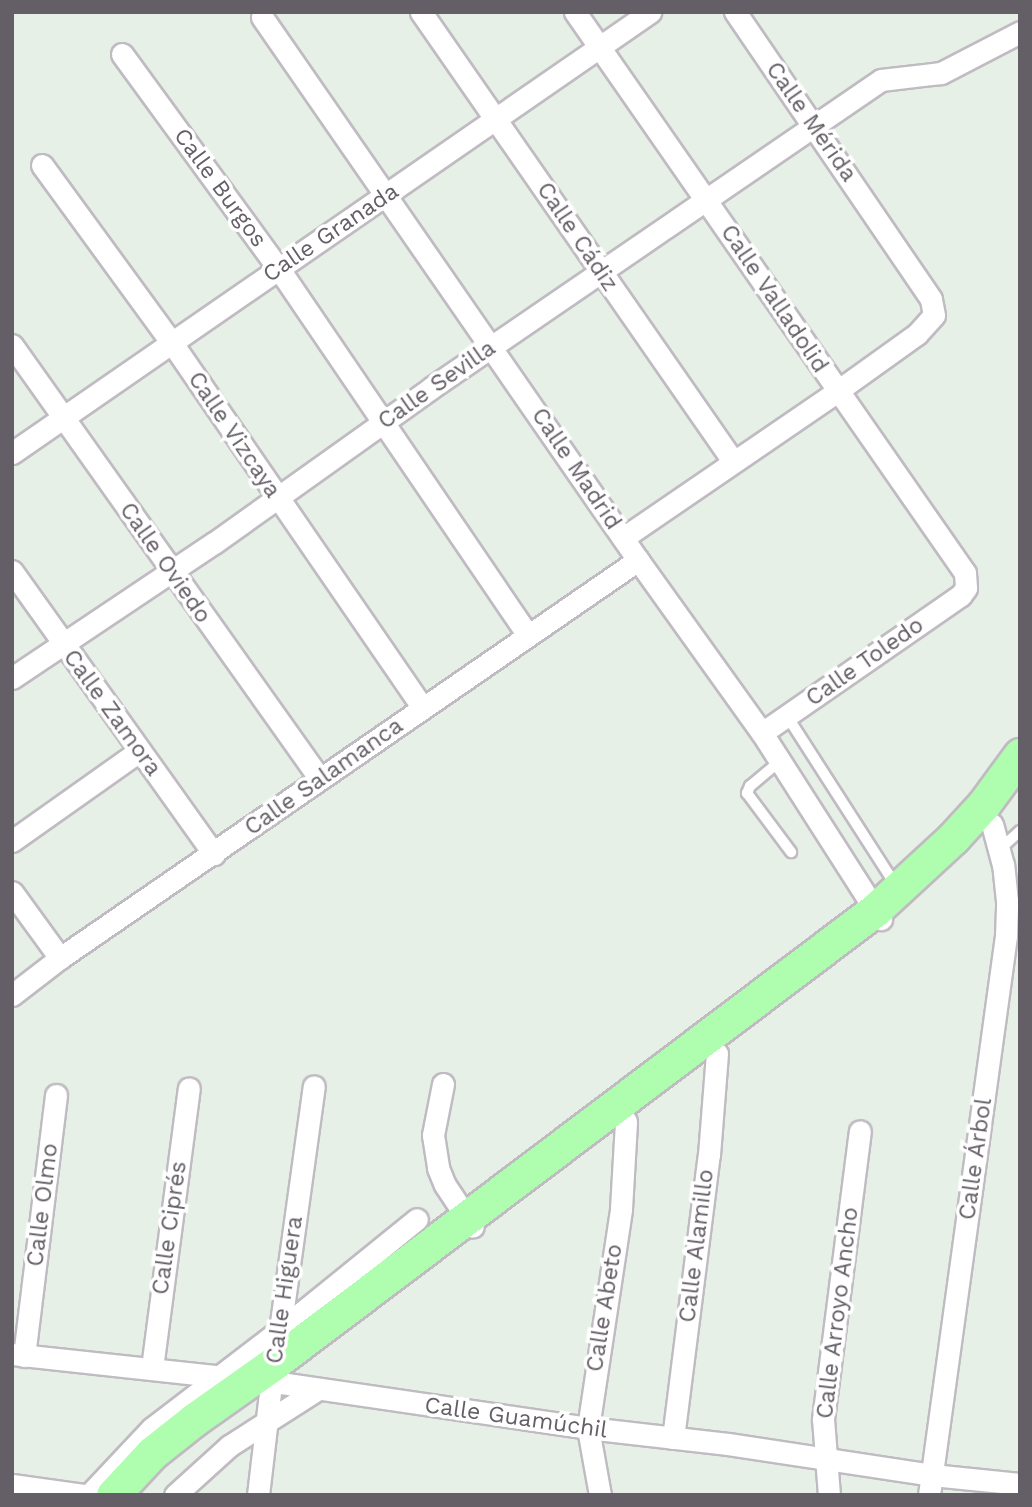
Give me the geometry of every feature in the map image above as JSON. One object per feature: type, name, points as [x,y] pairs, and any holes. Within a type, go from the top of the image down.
[{"type":"main road","points":[[471,1224],[626,1121],[718,1053],[886,907],[969,822],[1020,755]]},
{"type":"main road","points":[[138,1495],[262,1385],[625,1101],[886,907],[1004,835],[1020,788]]},
{"type":"main road","points":[[113,1495],[152,1453],[262,1385]]},
{"type":"street","name":"Calle Cádiz","points":[[421,12],[496,116],[600,272],[733,461]]},
{"type":"street","name":"Calle Valladolid","points":[[575,12],[707,199],[836,392],[961,565],[966,588]]},
{"type":"street","name":"Calle Granada","points":[[12,453],[650,12]]},
{"type":"street","name":"Calle Mérida","points":[[735,12],[935,307],[931,322],[836,392]]},
{"type":"street","name":"Calle Madrid","points":[[262,17],[493,346],[638,560],[886,907]]},
{"type":"street","name":"Calle Sevilla","points":[[12,678],[863,92],[889,77],[929,75],[957,67],[1020,32]]},
{"type":"street","name":"Calle Burgos","points":[[122,54],[279,269],[528,636]]},
{"type":"street","name":"Calle Vizcaya","points":[[42,165],[172,344],[423,708]]},
{"type":"street","name":"Calle Oviedo","points":[[12,345],[320,779]]},
{"type":"street","points":[[623,538],[836,392]]},
{"type":"street","name":"Calle Salamanca","points":[[12,995],[60,958],[638,560]]},
{"type":"street","name":"Calle Zamora","points":[[12,571],[214,854]]},
{"type":"street","name":"Calle Toledo","points":[[762,733],[953,601],[966,588]]},
{"type":"street","points":[[12,841],[139,751]]},
{"type":"street","name":"Calle Árbol","points":[[930,1485],[1006,936],[1004,835]]},
{"type":"street","points":[[12,892],[60,958]]},
{"type":"street","name":"Calle Alamillo","points":[[673,1438],[709,1155],[718,1053]]},
{"type":"street","points":[[443,1084],[435,1119],[434,1151],[444,1185],[471,1224]]},
{"type":"street","name":"Calle Higuera","points":[[258,1495],[262,1385],[280,1330],[314,1086]]},
{"type":"street","name":"Calle Ciprés","points":[[152,1368],[189,1088]]},
{"type":"street","name":"Calle Olmo","points":[[18,1355],[56,1095]]},
{"type":"street","name":"Calle Abeto","points":[[600,1495],[588,1428],[621,1209],[626,1121]]},
{"type":"street","name":"Calle Arroyo Ancho","points":[[829,1495],[823,1419],[860,1131]]},
{"type":"street","points":[[175,1495],[202,1468],[262,1385],[280,1330],[417,1219]]},
{"type":"street","name":"Calle Guamúchil","points":[[18,1355],[152,1368],[262,1385],[318,1389],[673,1438],[827,1460],[930,1485],[1020,1484]]},
{"type":"street","points":[[12,1485],[87,1495],[152,1428],[262,1385],[318,1389]]},
{"type":"lane","points":[[787,716],[886,907]]},
{"type":"lane","points":[[780,761],[750,786],[747,793],[791,852]]}]
